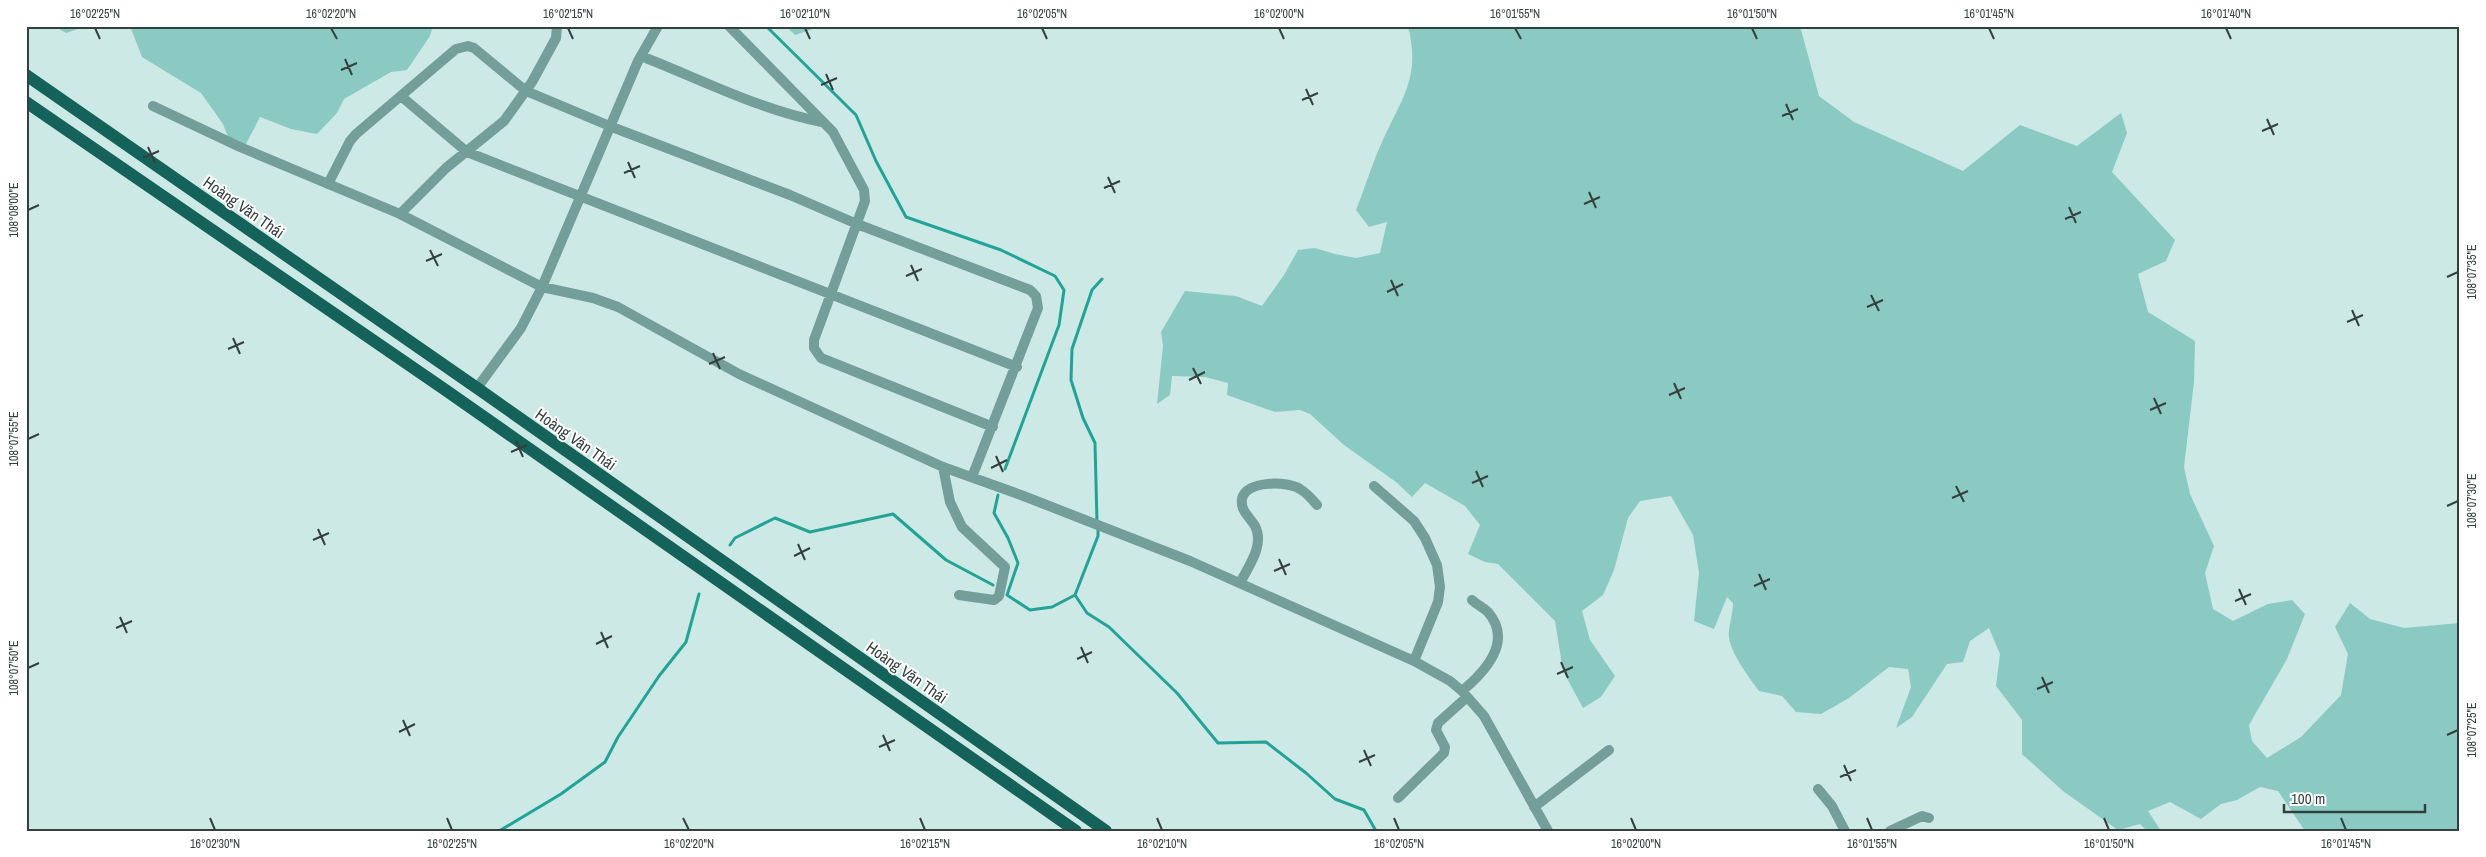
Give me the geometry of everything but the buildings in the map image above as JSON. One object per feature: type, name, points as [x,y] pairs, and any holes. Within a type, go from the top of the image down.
[{"type":"main road","name":"Hoàng Văn Thái","points":[[26,75],[477,388],[1106,831]]},
{"type":"main road","name":"Hoàng Văn Thái","points":[[26,102],[465,404],[1076,831]]},
{"type":"main road","points":[[465,404],[477,388]]},
{"type":"street","points":[[400,214],[446,168],[504,121],[526,91],[556,38],[557,26]]},
{"type":"street","points":[[477,388],[520,328],[542,287],[641,56],[658,26]]},
{"type":"street","points":[[729,26],[833,132],[864,190],[865,201],[814,340],[814,348],[821,358],[993,427]]},
{"type":"street","points":[[328,184],[350,141],[456,49],[468,46],[474,48],[526,91],[612,127],[790,195],[857,224],[1030,290],[1036,296],[1038,308],[1017,367],[972,477]]},
{"type":"street","points":[[641,56],[761,104],[801,118],[822,122]]},
{"type":"street","points":[[402,97],[467,152],[830,296],[1017,367]]},
{"type":"street","points":[[153,106],[240,146],[400,214],[542,287],[593,298],[618,307],[739,374],[943,467],[1181,557],[1414,661],[1450,681],[1484,716],[1548,831]]},
{"type":"street","points":[[943,467],[950,502],[962,528],[1005,567],[999,596],[994,600],[959,594]]},
{"type":"street","points":[[1240,583],[1258,546],[1256,527],[1244,512],[1242,499],[1247,490],[1257,485],[1268,484],[1299,488],[1317,505]]},
{"type":"street","points":[[1374,486],[1414,521],[1426,538],[1437,565],[1440,588],[1438,602],[1414,661]]},
{"type":"street","points":[[1398,798],[1444,753],[1445,747],[1436,730],[1438,723],[1464,694],[1495,650],[1500,639],[1491,616],[1472,600]]},
{"type":"street","points":[[1534,807],[1609,750]]},
{"type":"street","points":[[1818,789],[1832,806],[1845,831]]},
{"type":"street","points":[[1890,831],[1922,816],[1929,818]]},
{"type":"shaded area","points":[[54,26],[87,26],[66,33]]},
{"type":"shaded area","points":[[130,26],[433,26],[430,36],[407,70],[391,72],[344,99],[337,113],[317,134],[291,129],[260,117],[246,144],[230,142],[223,124],[201,93],[142,57]]},
{"type":"shaded area","points":[[786,26],[855,26],[816,28],[795,35]]},
{"type":"shaded area","points":[[1408,26],[1800,26],[1819,96],[1854,122],[1963,171],[2020,125],[2077,146],[2121,113],[2127,133],[2112,172],[2175,240],[2166,261],[2138,274],[2148,312],[2195,341],[2194,382],[2184,467],[2190,494],[2214,546],[2205,573],[2213,609],[2233,621],[2268,604],[2292,600],[2305,614],[2287,659],[2249,725],[2252,741],[2267,758],[2301,737],[2341,695],[2348,654],[2335,627],[2350,603],[2370,619],[2404,628],[2460,623],[2460,831],[2305,831],[2278,791],[2260,787],[2237,800],[2221,804],[2201,819],[2170,802],[2148,811],[2161,831],[2147,831],[2140,824],[2118,830],[2063,791],[2022,754],[2022,720],[1996,686],[2000,654],[1989,628],[1970,641],[1963,662],[1947,664],[1912,717],[1896,728],[1911,687],[1908,669],[1889,667],[1849,698],[1821,714],[1796,712],[1782,696],[1759,691],[1739,662],[1729,638],[1733,603],[1727,597],[1714,629],[1694,621],[1699,573],[1693,535],[1671,496],[1640,501],[1628,518],[1614,570],[1603,595],[1582,611],[1590,640],[1615,676],[1601,697],[1583,708],[1563,671],[1555,621],[1498,564],[1485,562],[1468,554],[1480,525],[1465,506],[1425,483],[1412,497],[1396,482],[1344,445],[1310,414],[1300,410],[1275,412],[1227,395],[1228,383],[1205,377],[1172,376],[1170,395],[1157,404],[1163,346],[1161,332],[1185,291],[1236,296],[1262,306],[1284,275],[1298,250],[1315,248],[1356,258],[1380,253],[1387,222],[1369,227],[1356,210],[1378,150],[1402,99],[1411,74],[1411,44]]},
{"type":"waterway","points":[[766,26],[856,115],[876,161],[906,217],[1001,250],[1055,276],[1064,290],[1059,325],[1005,469]]},
{"type":"waterway","points":[[1097,522],[1095,443],[1083,418],[1071,380],[1072,349],[1092,290],[1102,279]]},
{"type":"waterway","points":[[998,495],[994,513],[1008,538],[1018,563],[1007,595],[1030,610],[1052,607],[1075,595],[1098,536],[1098,528]]},
{"type":"waterway","points":[[730,545],[735,538],[775,518],[810,532],[893,514],[946,560],[993,585]]},
{"type":"waterway","points":[[499,831],[561,794],[605,762],[618,737],[659,676],[686,642],[699,594]]},
{"type":"waterway","points":[[1075,595],[1087,613],[1109,627],[1177,693],[1218,743],[1266,742],[1306,773],[1335,799],[1364,810],[1376,831]]}]
